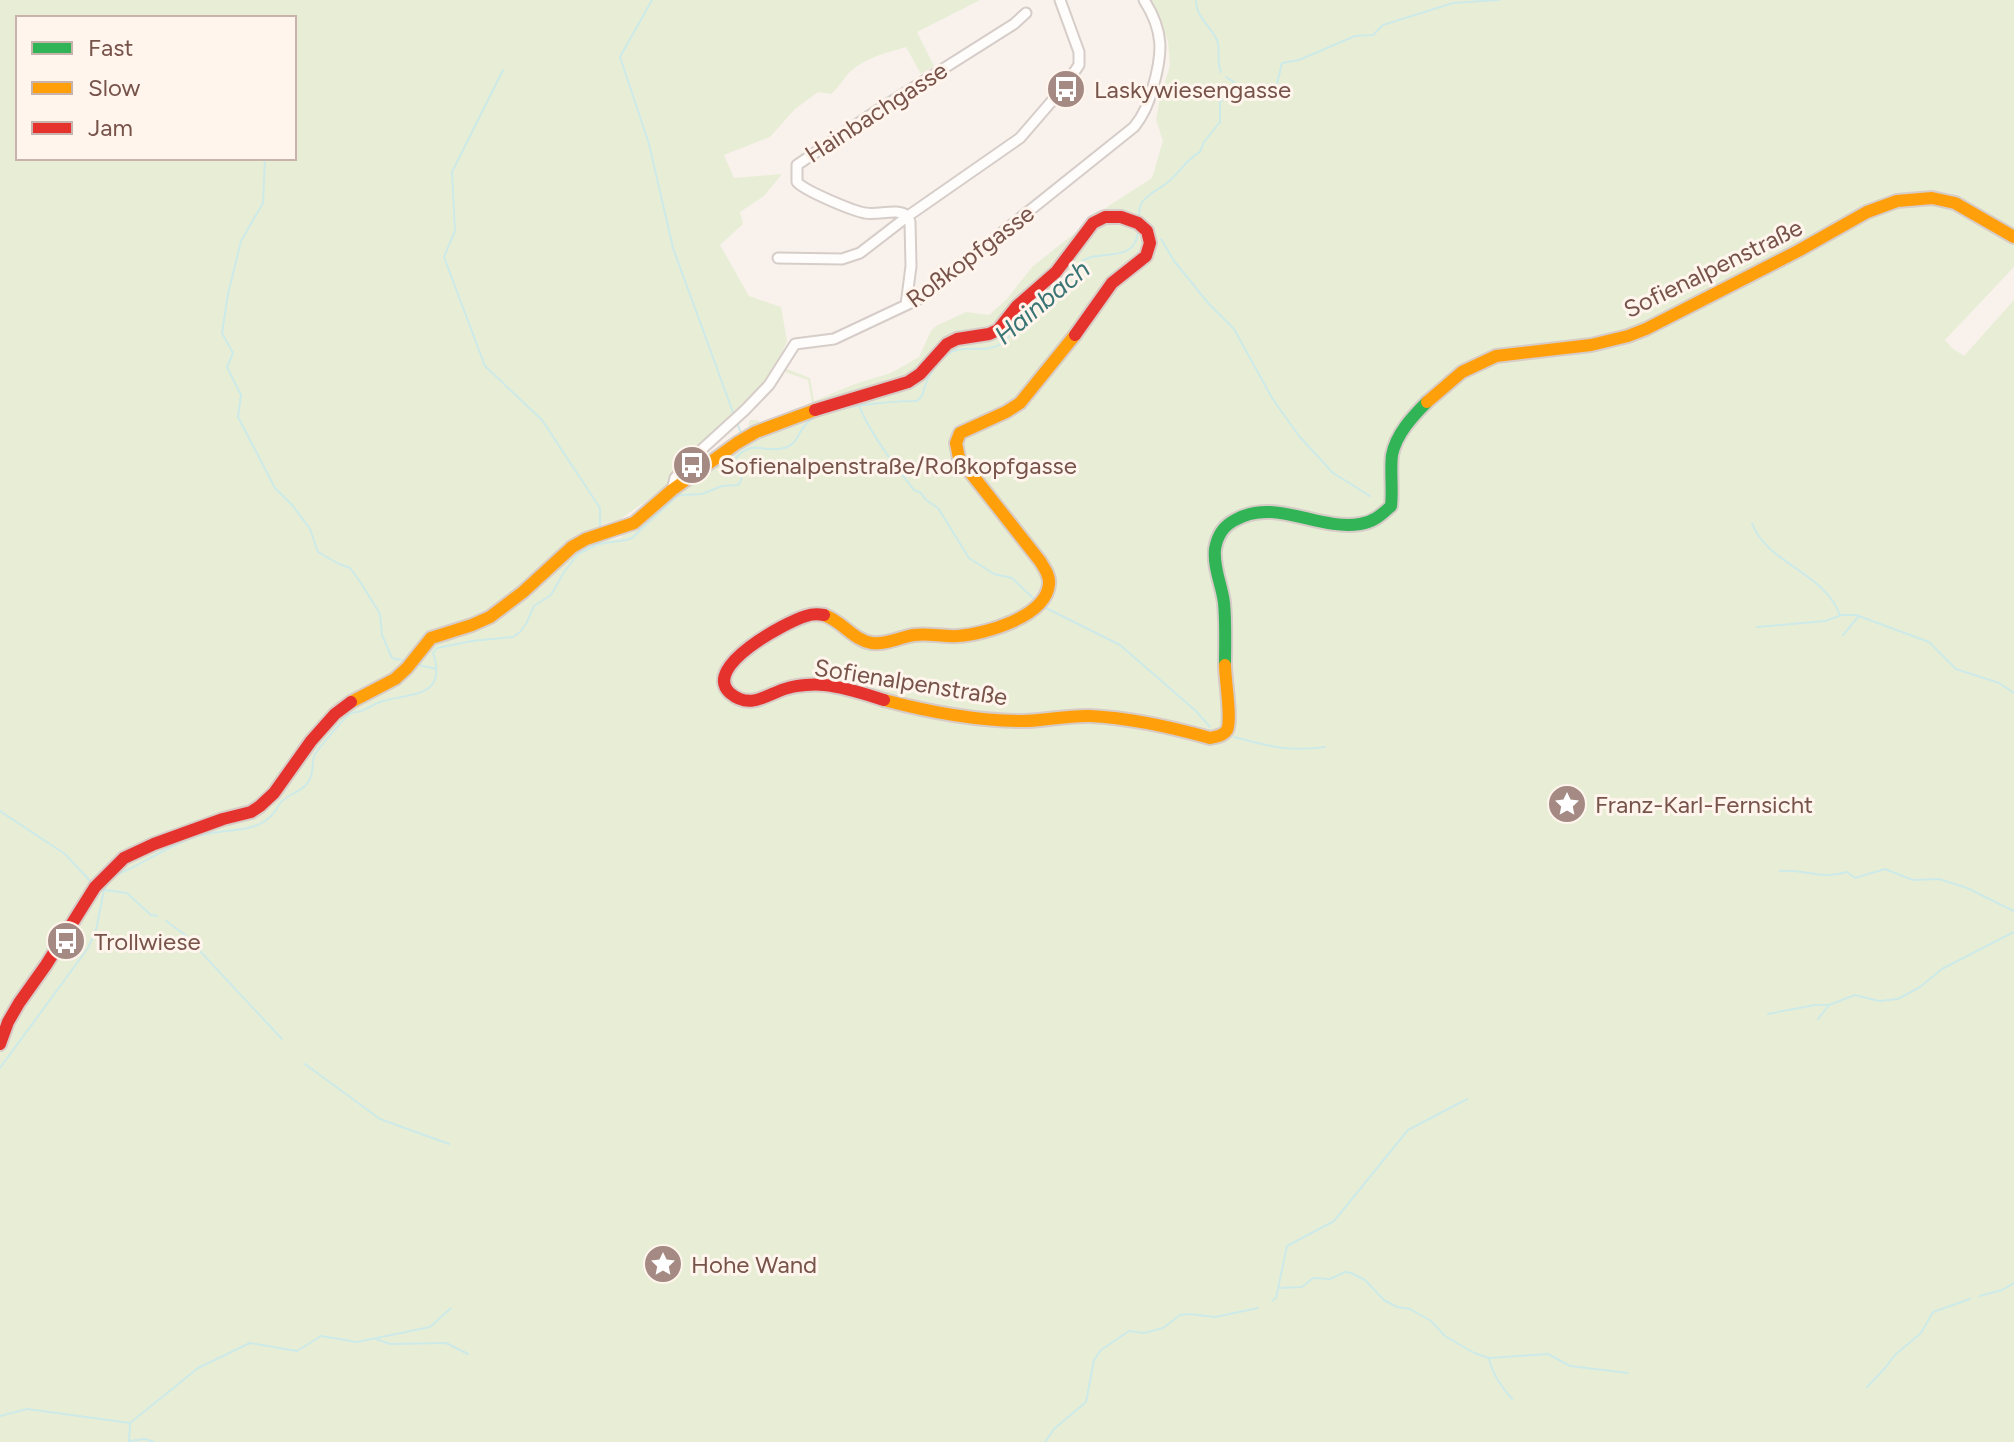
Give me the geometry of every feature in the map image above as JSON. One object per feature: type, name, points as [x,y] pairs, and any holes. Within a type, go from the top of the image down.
[{"type":"street","points":[[778,258],[847,258],[863,251],[1017,140],[1079,65],[1079,52],[1060,0]]},
{"type":"street","name":"Roßkopfgasse","points":[[672,490],[675,478],[689,461],[769,385],[795,344],[834,339],[923,296],[1131,130],[1143,115],[1161,55],[1158,27],[1144,0]]},
{"type":"street","name":"Hainbachgasse","points":[[908,216],[902,212],[863,213],[805,189],[797,182],[796,167],[800,161],[1014,24],[1026,13]]},
{"type":"street","name":"Sofienalpenstraße","points":[[0,1044],[19,1003],[95,887],[117,863],[154,844],[251,812],[260,806],[274,793],[311,741],[335,714],[357,698],[395,679],[431,638],[490,617],[523,592],[572,547],[586,539],[628,526],[737,443],[756,432],[821,407],[908,382],[920,374],[947,344],[957,339],[995,333],[1017,306],[1056,272],[1093,223],[1110,216],[1138,224],[1149,236],[1146,256],[1112,283],[1025,398],[1006,412],[960,433],[957,439],[959,458],[1045,569],[1049,580],[1047,592],[1037,606],[1019,618],[971,635],[916,635],[879,643],[859,638],[832,616],[810,614],[788,623],[730,663],[723,678],[734,697],[759,701],[788,688],[823,685],[901,706],[978,717],[1025,721],[1091,716],[1162,725],[1210,738],[1218,737],[1226,732],[1230,719],[1225,681],[1224,600],[1214,560],[1223,530],[1238,516],[1257,511],[1349,523],[1377,520],[1391,506],[1396,441],[1431,399],[1466,369],[1496,356],[1581,348],[1646,329],[1806,247],[1871,208],[1893,201],[1924,197],[1947,200],[1970,209],[2014,237]]},
{"type":"street","points":[[906,305],[911,266],[908,216]]},
{"type":"green space","points":[[0,0],[980,0],[917,32],[934,66],[921,74],[906,47],[871,58],[852,70],[831,94],[818,92],[795,109],[770,137],[724,155],[734,178],[782,174],[764,196],[740,212],[743,224],[720,245],[749,296],[781,307],[787,341],[777,365],[810,378],[814,401],[891,373],[919,357],[936,326],[966,312],[989,315],[1007,299],[1032,267],[1110,205],[1152,178],[1163,141],[1156,120],[1170,66],[1168,42],[1159,17],[1148,0],[2014,0],[2014,267],[1945,340],[1964,356],[2014,300],[2014,1442],[0,1442]],"holes":[[[782,371],[808,380],[812,404],[761,426],[758,420],[750,420],[746,434],[702,464],[698,459]],[[661,491],[620,538],[611,540],[597,528],[619,520]]]},
{"type":"waterway","points":[[652,0],[620,57],[649,144],[673,248],[734,415]]},
{"type":"waterway","points":[[1196,0],[1201,17],[1217,40],[1221,72]]},
{"type":"waterway","name":"Hainbach","points":[[1139,217],[1143,201],[1200,152],[1220,122],[1220,102],[1230,92],[1242,93],[1277,84],[1282,63],[1299,60],[1355,36],[1373,35],[1383,25],[1453,3],[1499,0]]},
{"type":"waterway","points":[[503,70],[452,172],[455,231],[444,257],[485,366],[542,420],[600,508],[600,528]]},
{"type":"waterway","points":[[1226,77],[1235,83],[1230,92]]},
{"type":"waterway","points":[[265,160],[263,203],[241,241],[222,333],[233,353],[227,367],[241,395],[238,417],[275,488],[310,529],[318,552],[350,568],[380,614],[382,635],[392,658],[405,661]]},
{"type":"waterway","name":"Hainbach","points":[[112,877],[194,838],[248,828],[263,822],[281,802],[306,785],[311,777],[314,756],[350,714],[383,701],[416,694],[431,685],[436,678],[433,653],[437,648],[513,637],[526,624],[534,606],[551,595],[578,554],[598,544],[632,538],[676,497],[738,485],[742,478],[733,461],[746,450],[789,446],[808,422],[829,412],[877,403],[917,401],[931,374],[946,356],[959,350],[986,349],[1003,343],[1027,313],[1065,285],[1080,263],[1087,258],[1130,249],[1136,242],[1138,231]]},
{"type":"waterway","points":[[1161,239],[1174,261],[1234,329],[1272,398],[1299,436],[1333,473],[1370,496]]},
{"type":"waterway","points":[[860,408],[892,461],[914,490],[938,508],[969,558],[994,574],[1012,578],[1034,599]]},
{"type":"waterway","points":[[737,423],[742,435]]},
{"type":"waterway","points":[[1752,523],[1769,548],[1821,588],[1840,615],[1856,615],[1929,642],[1956,669],[1999,683],[2014,693]]},
{"type":"waterway","points":[[1046,608],[1120,645],[1210,727]]},
{"type":"waterway","points":[[1757,627],[1825,621],[1839,616]]},
{"type":"waterway","points":[[1843,635],[1858,617]]},
{"type":"waterway","points":[[415,664],[436,669]]},
{"type":"waterway","points":[[1234,737],[1279,747],[1325,747]]},
{"type":"waterway","points":[[0,811],[65,854],[91,882]]},
{"type":"waterway","points":[[1780,871],[1821,875],[1847,872],[1855,878],[1885,869],[1913,880],[1939,879],[1967,888],[2014,911]]},
{"type":"waterway","name":"Hainbach","points":[[0,1068],[88,948],[109,882]]},
{"type":"waterway","points":[[105,890],[127,893],[151,915],[157,916]]},
{"type":"waterway","points":[[166,921],[184,934],[282,1039]]},
{"type":"waterway","points":[[1768,1014],[1829,1005],[1855,995],[1879,1001],[1898,999],[1920,987],[1942,969],[2014,932]]},
{"type":"waterway","points":[[1818,1019],[1829,1005]]},
{"type":"waterway","points":[[305,1064],[380,1119],[449,1144]]},
{"type":"waterway","points":[[1272,1301],[1276,1298],[1287,1246],[1334,1221],[1408,1130],[1467,1099]]},
{"type":"waterway","points":[[1278,1288],[1302,1287],[1313,1278],[1330,1279],[1345,1272],[1351,1273],[1365,1280],[1384,1300],[1431,1321],[1445,1336],[1474,1353],[1489,1358],[1548,1354],[1570,1366],[1628,1373]]},
{"type":"waterway","points":[[1980,1296],[2014,1283]]},
{"type":"waterway","points":[[1867,1387],[1895,1355],[1921,1333],[1933,1312],[1970,1299]]},
{"type":"waterway","points":[[130,1423],[198,1368],[250,1343],[297,1351],[321,1336],[357,1342],[430,1327],[451,1308]]},
{"type":"waterway","points":[[1045,1442],[1054,1429],[1086,1402],[1094,1360],[1101,1350],[1129,1331],[1144,1333],[1163,1328],[1180,1315],[1215,1317],[1258,1308]]},
{"type":"waterway","points":[[376,1339],[390,1344],[446,1343],[468,1354]]},
{"type":"waterway","points":[[1489,1359],[1498,1380],[1512,1399]]},
{"type":"waterway","points":[[0,1416],[27,1409],[130,1423],[129,1441],[145,1439],[154,1442]]},
{"type":"traffic: fast","points":[[1225,665],[1224,603],[1215,556],[1217,540],[1224,529],[1235,520],[1266,512],[1344,525],[1365,523],[1377,518],[1391,506],[1392,455],[1397,440],[1427,402]]},
{"type":"traffic: slow","points":[[1427,402],[1462,372],[1496,356],[1591,345],[1646,329],[1867,212],[1897,201],[1932,198],[1955,203],[2014,237]]},
{"type":"traffic: slow","points":[[824,615],[859,638],[877,643],[914,635],[958,636],[983,632],[1012,622],[1037,606],[1045,596],[1049,578],[1040,561],[959,458],[956,443],[960,433],[1020,403],[1075,335]]},
{"type":"traffic: slow","points":[[351,702],[395,679],[431,638],[490,617],[523,592],[572,547],[586,539],[634,523],[672,490],[737,443],[756,432],[815,410]]},
{"type":"traffic: slow","points":[[884,700],[935,712],[1005,721],[1081,716],[1121,719],[1210,738],[1227,730],[1229,709],[1225,665]]},
{"type":"traffic: jam","points":[[815,410],[908,382],[920,374],[947,344],[998,330],[1017,306],[1056,272],[1093,223],[1105,217],[1121,217],[1138,223],[1147,231],[1150,243],[1146,256],[1112,283],[1075,335]]},
{"type":"traffic: jam","points":[[824,615],[810,615],[796,620],[750,647],[727,671],[724,682],[730,693],[752,701],[792,687],[820,685],[884,700]]},
{"type":"traffic: jam","points":[[0,1044],[19,1003],[95,887],[124,858],[260,806],[274,793],[311,741],[335,714],[351,702]]},
{"type":"place","name":"Laskywiesengasse","points":[[1066,89]]},
{"type":"place","name":"Sofienalpenstraße/Roßkopfgasse","points":[[692,465]]},
{"type":"place","name":"Franz-Karl-Fernsicht","points":[[1567,804]]},
{"type":"place","name":"Trollwiese","points":[[66,941]]},
{"type":"place","name":"Hohe Wand","points":[[663,1264]]}]
